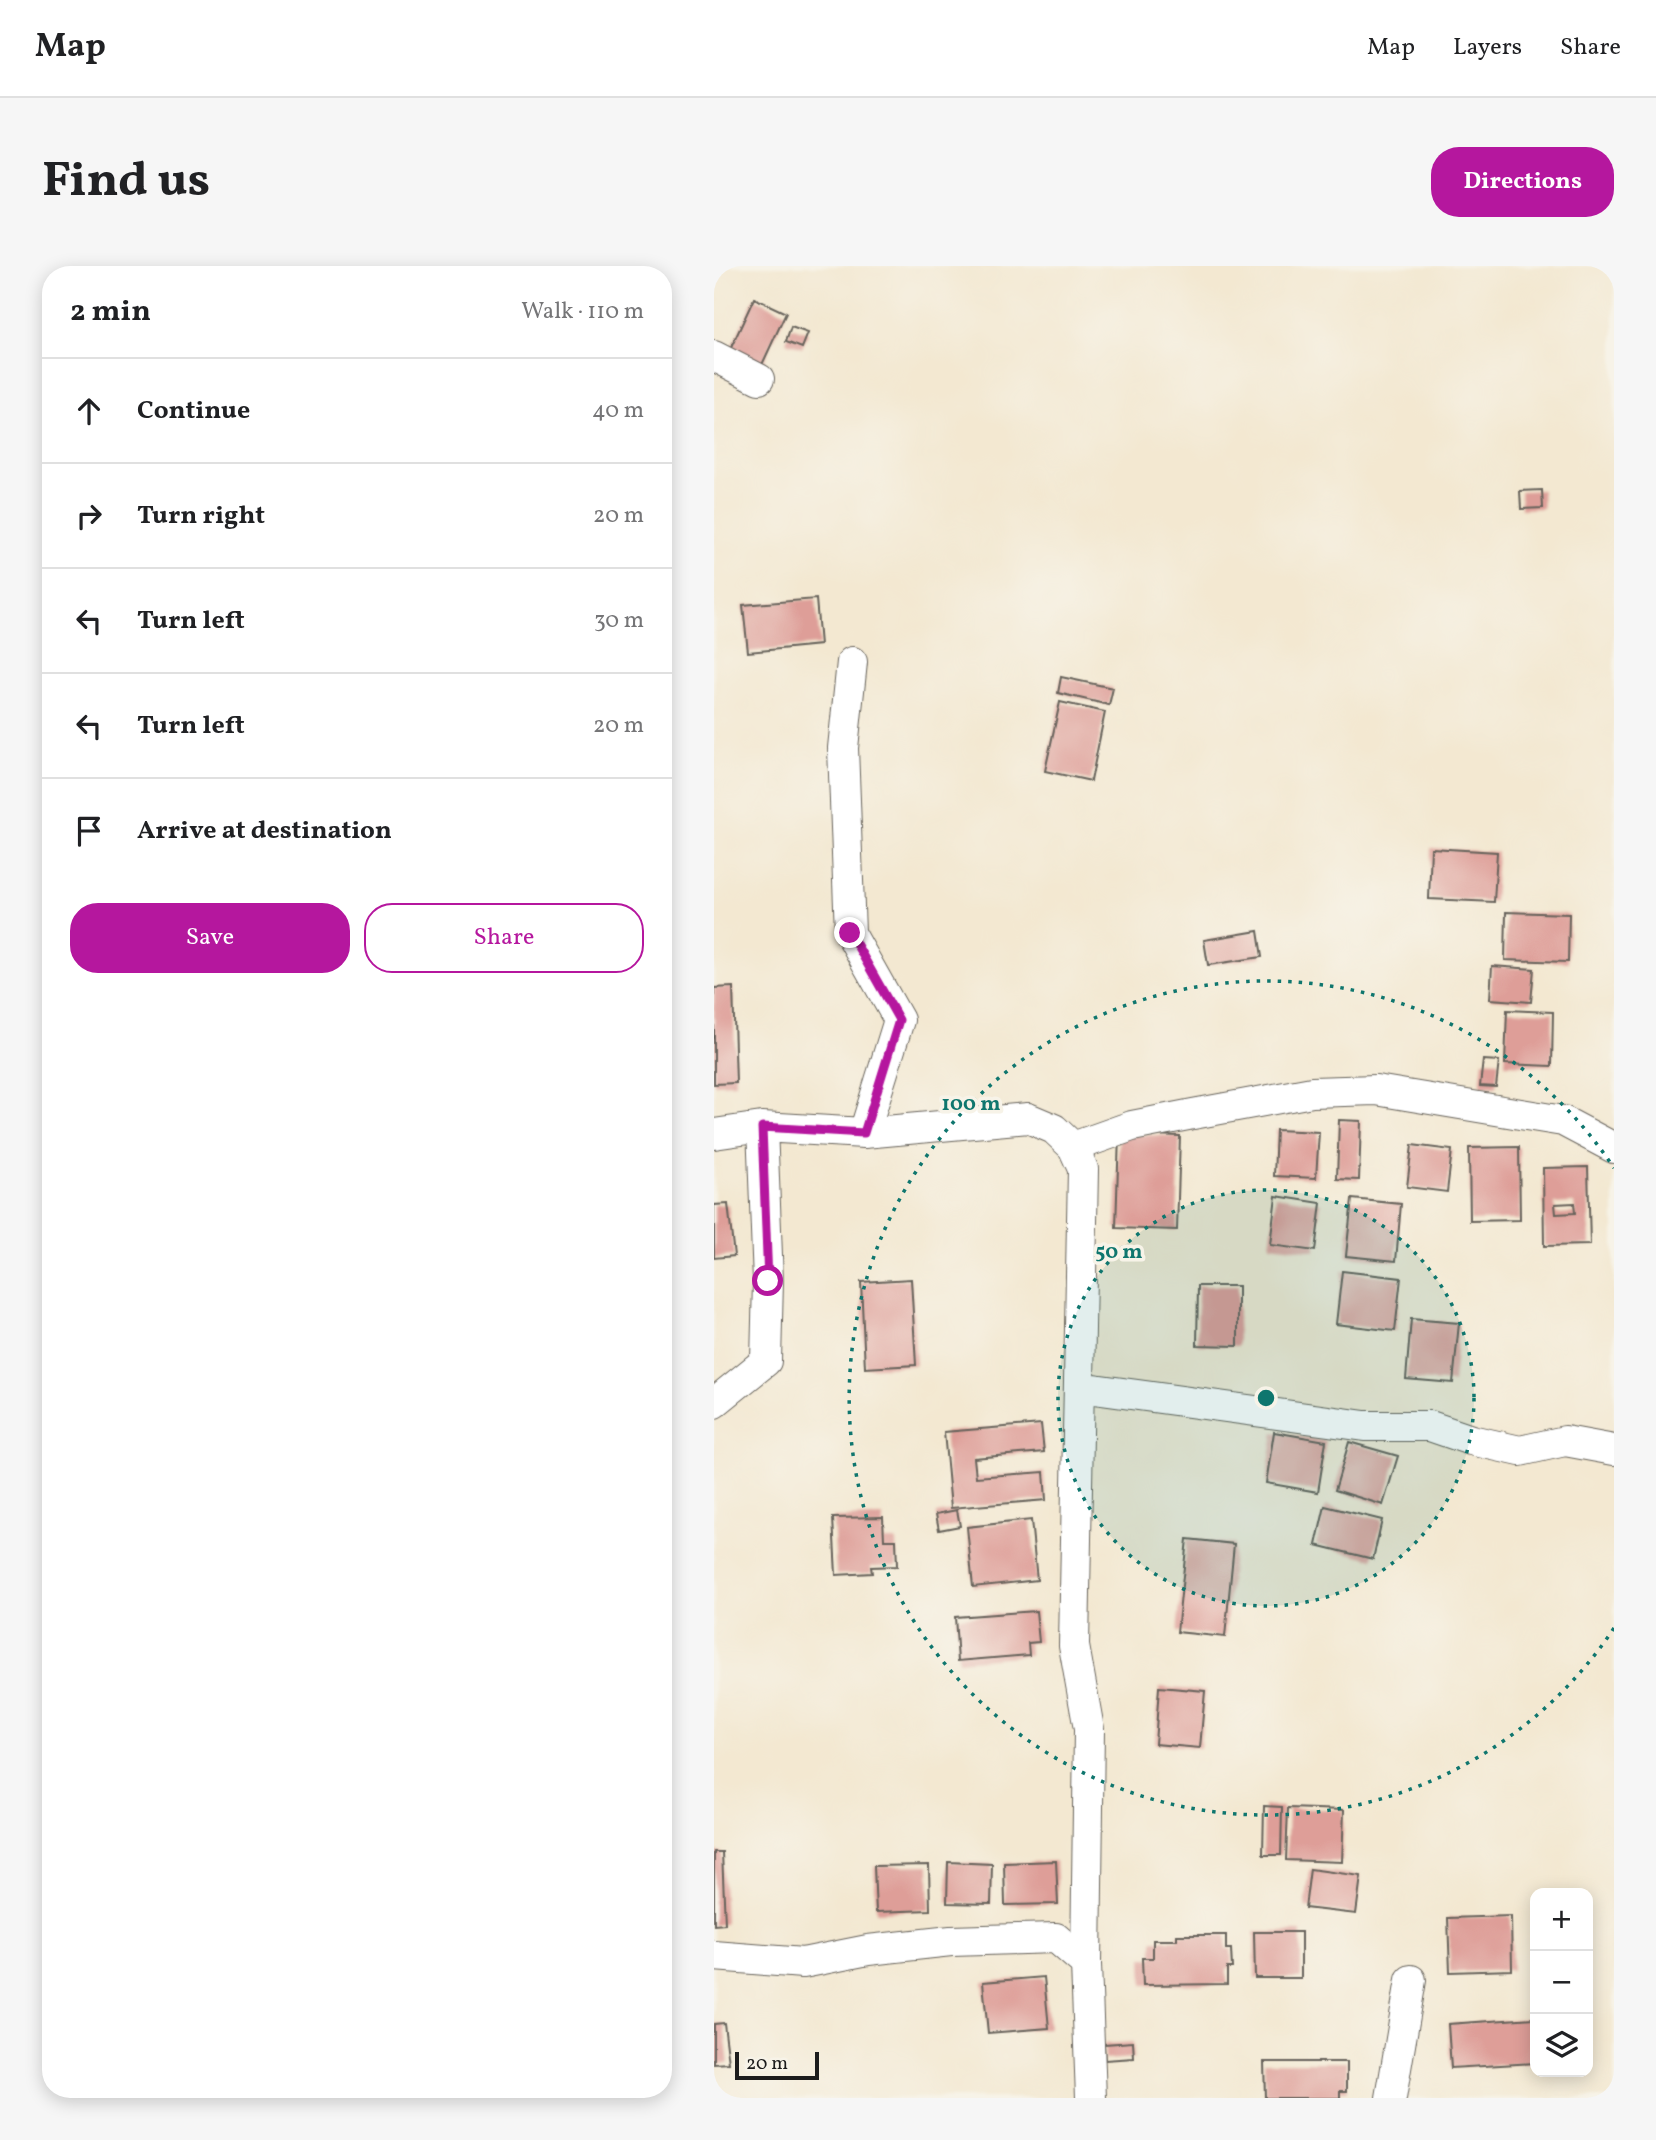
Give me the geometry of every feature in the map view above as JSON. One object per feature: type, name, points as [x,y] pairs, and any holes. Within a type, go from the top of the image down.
[{"type":"street","points":[[714,356],[759,379]]},
{"type":"street","points":[[852,663],[843,748],[850,933],[899,1020],[864,1133]]},
{"type":"street","points":[[1073,1147],[1132,1126],[1312,1092],[1376,1090],[1563,1121],[1614,1148]]},
{"type":"street","points":[[714,1134],[762,1127],[864,1133],[1028,1118],[1054,1129],[1073,1147],[1083,1169],[1074,1646],[1089,1729],[1086,1964],[1091,2098]]},
{"type":"street","points":[[714,1403],[766,1361],[768,1281],[762,1127]]},
{"type":"street","points":[[1079,1387],[1365,1426],[1430,1426],[1471,1440],[1520,1451],[1565,1441],[1614,1450]]},
{"type":"street","points":[[714,1956],[803,1963],[868,1950],[951,1941],[1056,1938],[1086,1964]]},
{"type":"street","points":[[1391,2098],[1411,1980]]},
{"type":"building","points":[[754,298],[786,313],[761,367],[729,352]]},
{"type":"building","points":[[791,327],[808,333],[802,348],[786,342]]},
{"type":"building","points":[[1542,490],[1543,508],[1521,509],[1520,491]]},
{"type":"building","points":[[816,599],[820,645],[748,652],[743,605]]},
{"type":"building","points":[[1061,677],[1113,688],[1109,705],[1058,693]]},
{"type":"building","points":[[1060,702],[1105,712],[1091,781],[1045,771]]},
{"type":"building","points":[[1431,848],[1497,852],[1494,902],[1429,899]]},
{"type":"building","points":[[1506,912],[1569,914],[1568,962],[1505,960]]},
{"type":"building","points":[[1258,931],[1262,957],[1208,965],[1204,940]]},
{"type":"building","points":[[1492,966],[1534,969],[1531,1002],[1490,999]]},
{"type":"building","points":[[733,987],[736,1083],[714,1084],[714,988]]},
{"type":"building","points":[[1507,1010],[1553,1012],[1552,1066],[1505,1064]]},
{"type":"building","points":[[1483,1060],[1499,1061],[1496,1087],[1480,1086]]},
{"type":"building","points":[[1339,1120],[1361,1121],[1359,1180],[1337,1179]]},
{"type":"building","points":[[1276,1130],[1319,1132],[1316,1178],[1274,1176]]},
{"type":"building","points":[[1119,1134],[1180,1136],[1177,1230],[1116,1228]]},
{"type":"building","points":[[1412,1145],[1452,1150],[1447,1192],[1407,1187]]},
{"type":"building","points":[[1519,1147],[1520,1220],[1470,1221],[1469,1148]]},
{"type":"building","points":[[1588,1167],[1590,1245],[1544,1246],[1543,1168]],"holes":[[[1574,1203],[1575,1213],[1556,1214],[1555,1204]]]},
{"type":"building","points":[[1276,1196],[1321,1203],[1315,1251],[1270,1245]]},
{"type":"building","points":[[1352,1199],[1401,1204],[1396,1261],[1346,1256]]},
{"type":"building","points":[[728,1204],[734,1256],[714,1258],[714,1205]]},
{"type":"building","points":[[1342,1271],[1401,1278],[1395,1331],[1336,1324]]},
{"type":"building","points":[[911,1279],[916,1365],[865,1368],[861,1282]]},
{"type":"building","points":[[1198,1286],[1238,1286],[1238,1346],[1197,1345]]},
{"type":"building","points":[[1411,1319],[1459,1323],[1453,1383],[1406,1379]]},
{"type":"building","points":[[1041,1424],[1044,1452],[974,1458],[976,1477],[1044,1472],[1046,1500],[951,1508],[944,1432]]},
{"type":"building","points":[[1274,1432],[1326,1441],[1318,1492],[1266,1483]]},
{"type":"building","points":[[1349,1442],[1398,1456],[1383,1505],[1335,1490]]},
{"type":"building","points":[[1325,1506],[1382,1520],[1373,1559],[1316,1545]]},
{"type":"building","points":[[957,1510],[960,1526],[939,1530],[936,1514]]},
{"type":"building","points":[[883,1517],[884,1540],[896,1540],[897,1566],[871,1567],[872,1573],[836,1575],[833,1518]]},
{"type":"building","points":[[1031,1520],[1037,1580],[973,1587],[967,1527]]},
{"type":"building","points":[[1187,1539],[1234,1544],[1225,1637],[1177,1632]]},
{"type":"building","points":[[1036,1611],[1039,1642],[1028,1643],[1029,1655],[958,1661],[955,1617]]},
{"type":"building","points":[[1159,1687],[1205,1691],[1200,1748],[1155,1744]]},
{"type":"building","points":[[1264,1806],[1282,1807],[1281,1855],[1263,1855]]},
{"type":"building","points":[[1288,1808],[1344,1810],[1342,1862],[1286,1860]]},
{"type":"building","points":[[714,1852],[722,1852],[725,1924],[714,1925]]},
{"type":"building","points":[[1056,1861],[1058,1904],[1005,1905],[1004,1863]]},
{"type":"building","points":[[948,1862],[992,1864],[991,1904],[947,1903]]},
{"type":"building","points":[[929,1865],[930,1910],[876,1912],[874,1866]]},
{"type":"building","points":[[1310,1869],[1361,1876],[1356,1914],[1305,1908]]},
{"type":"building","points":[[1511,1916],[1512,1970],[1450,1972],[1448,1918]]},
{"type":"building","points":[[1254,1932],[1301,1932],[1301,1978],[1255,1978]]},
{"type":"building","points":[[1177,1935],[1226,1935],[1226,1949],[1231,1949],[1232,1968],[1227,1968],[1227,1984],[1143,1985],[1142,1958],[1153,1958],[1153,1940],[1177,1940]]},
{"type":"building","points":[[1044,1977],[1049,2028],[988,2033],[983,1982]]},
{"type":"building","points":[[1530,2018],[1530,2063],[1451,2068],[1448,2024]]},
{"type":"building","points":[[724,2023],[729,2063],[714,2064],[714,2024]]},
{"type":"building","points":[[1133,2042],[1134,2058],[1105,2060],[1104,2044]]},
{"type":"building","points":[[1264,2062],[1347,2062],[1347,2091],[1340,2091],[1340,2098],[1265,2098]]},
{"type":"route","points":[[768,1281],[762,1127],[864,1133],[899,1020],[850,933]]}]
